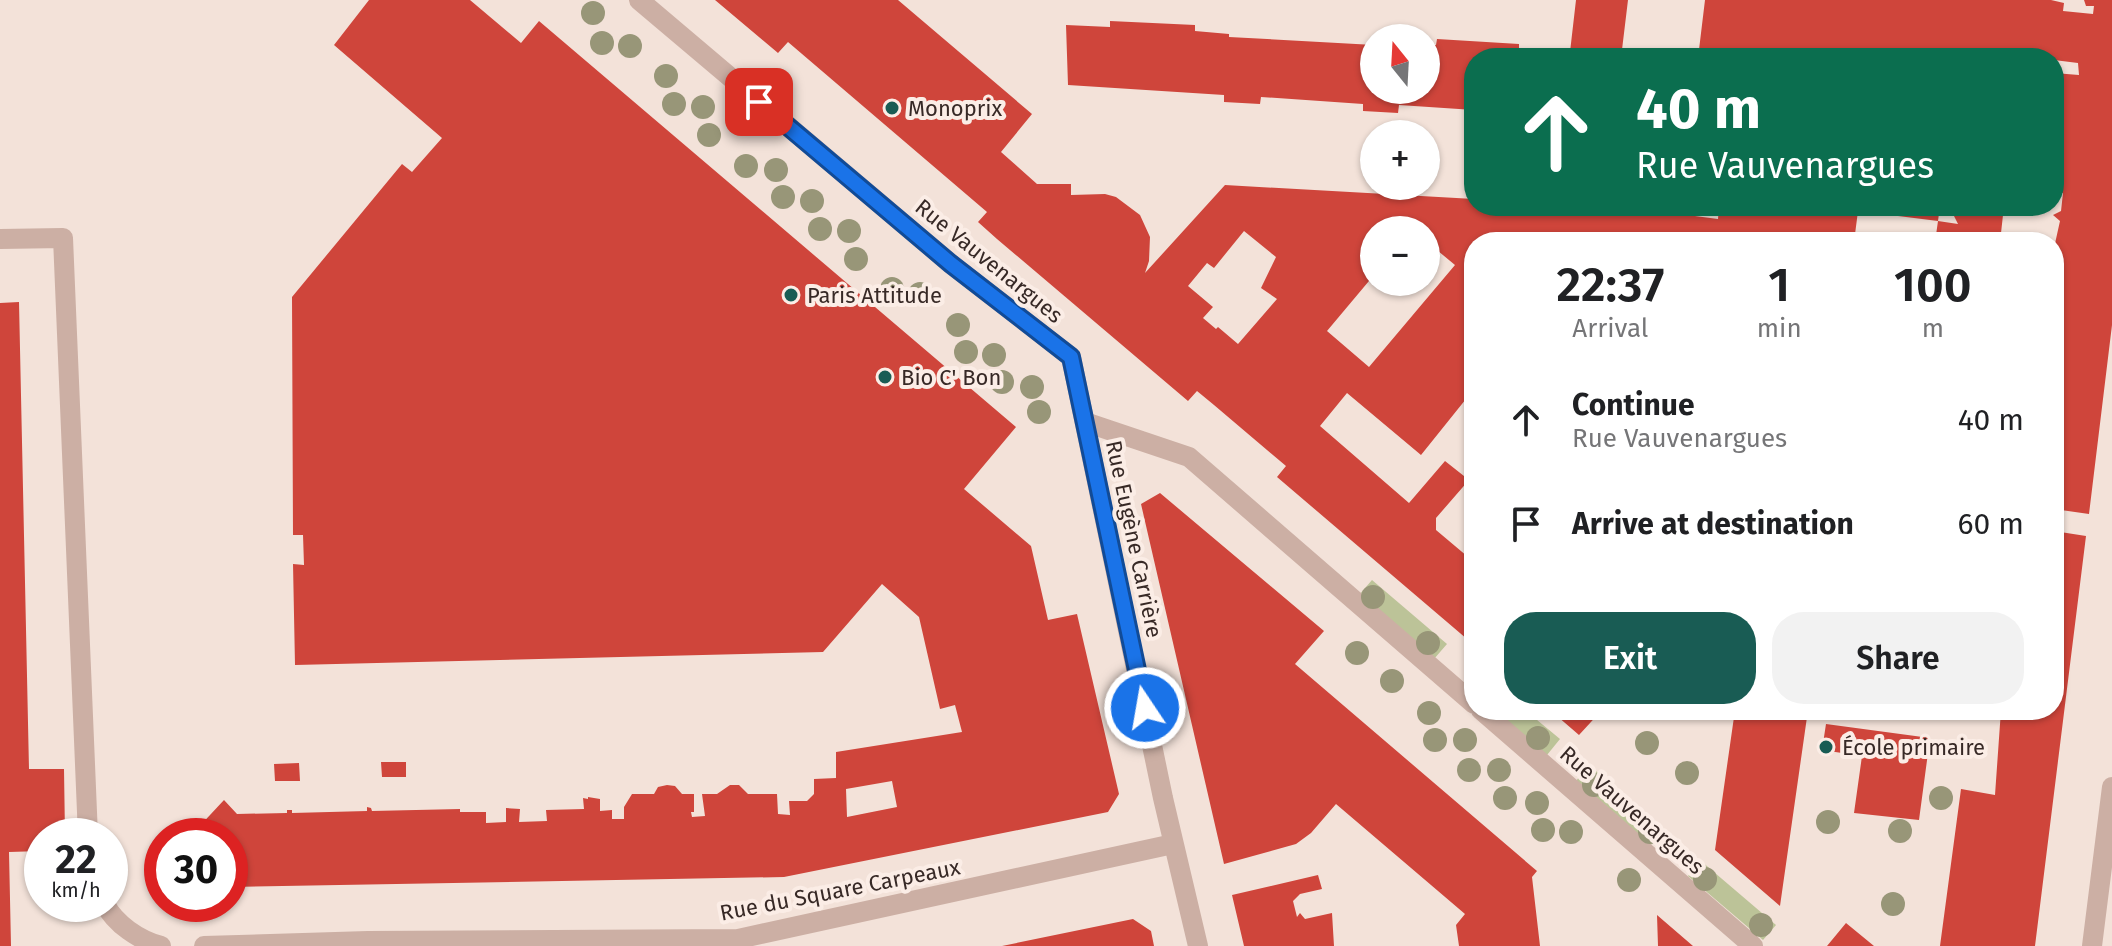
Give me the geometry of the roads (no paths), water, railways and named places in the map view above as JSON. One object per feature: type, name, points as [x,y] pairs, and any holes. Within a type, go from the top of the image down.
[{"type":"street","name":"Rue Vauvenargues","points":[[639,0],[951,264],[1071,357],[1085,422]]},
{"type":"street","points":[[0,239],[63,238],[87,818]]},
{"type":"street","points":[[1085,422],[1189,457],[1464,695]]},
{"type":"street","name":"Rue Eugène Carrière","points":[[1085,422],[1173,844],[1198,946]]},
{"type":"street","name":"Rue Vauvenargues","points":[[1493,720],[1753,946]]},
{"type":"street","points":[[2092,946],[2112,787]]},
{"type":"street","name":"Rue du Square Carpeaux","points":[[207,945],[738,939],[1173,844]]},
{"type":"street","points":[[119,922],[161,946]]},
{"type":"place","name":"Monoprix","points":[[892,108]]},
{"type":"place","name":"Paris Attitude","points":[[791,295]]},
{"type":"place","name":"Bio C' Bon","points":[[885,377]]},
{"type":"place","name":"École primaire","points":[[1826,747]]}]
